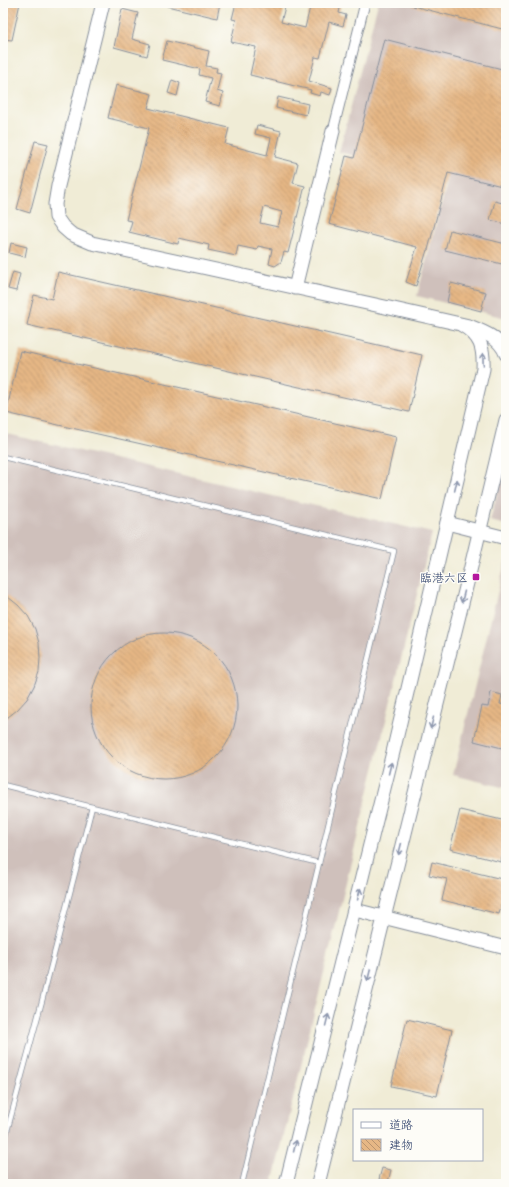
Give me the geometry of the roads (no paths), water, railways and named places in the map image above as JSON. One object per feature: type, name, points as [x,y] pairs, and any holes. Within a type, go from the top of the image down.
[{"type":"street","points":[[103,3],[58,186],[55,204],[56,217],[63,227],[71,234],[92,243],[462,325],[482,331],[494,338],[504,349],[506,354]]},
{"type":"street","points":[[295,288],[365,3]]},
{"type":"street","points":[[286,1184],[355,910],[483,369],[484,357],[482,347],[477,337],[469,329],[462,325]]},
{"type":"street","points":[[318,1184],[506,420]]},
{"type":"street","points":[[447,524],[506,538]]},
{"type":"street","points":[[355,910],[506,948]]},
{"type":"lane","points":[[3,457],[394,552],[242,1184]]},
{"type":"lane","points":[[3,785],[319,863]]},
{"type":"lane","points":[[3,1146],[92,807]]},
{"type":"place","name":"臨港六区","points":[[476,577]]}]
